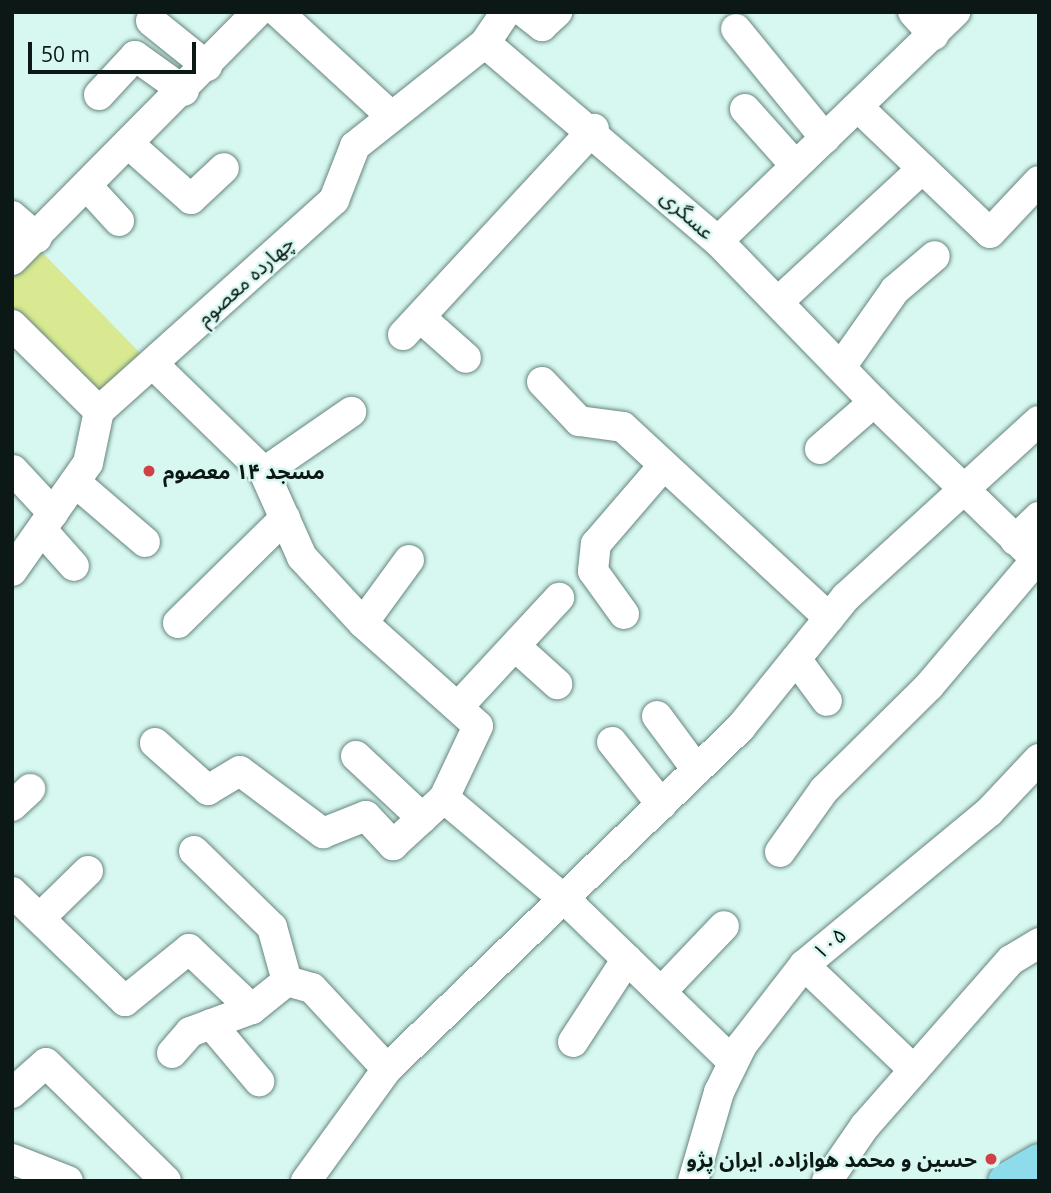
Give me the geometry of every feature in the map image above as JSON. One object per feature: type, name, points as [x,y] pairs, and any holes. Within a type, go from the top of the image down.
[{"type":"main road","points":[[1006,1181],[1039,1163]]},
{"type":"street","points":[[12,260],[131,146],[257,12]]},
{"type":"street","points":[[278,12],[388,114]]},
{"type":"street","name":"چهارده معصوم","points":[[99,411],[334,200],[355,146],[388,114],[485,43],[506,12]]},
{"type":"street","points":[[524,12],[542,26],[558,12]]},
{"type":"street","points":[[913,12],[934,35]]},
{"type":"street","points":[[718,241],[955,12]]},
{"type":"street","points":[[151,21],[207,66]]},
{"type":"street","points":[[736,29],[825,138]]},
{"type":"street","name":"عسگری","points":[[485,43],[594,129],[718,241],[843,364],[874,401],[1030,554]]},
{"type":"street","points":[[99,95],[135,56],[184,91]]},
{"type":"street","points":[[858,107],[990,233],[1039,181]]},
{"type":"street","points":[[745,109],[796,166]]},
{"type":"street","points":[[466,358],[412,326],[594,129]]},
{"type":"street","points":[[131,146],[191,200],[224,168]]},
{"type":"street","points":[[779,301],[922,169]]},
{"type":"street","points":[[88,187],[118,222]]},
{"type":"street","points":[[12,216],[37,238]]},
{"type":"street","points":[[843,364],[895,290],[935,256]]},
{"type":"street","points":[[12,325],[99,411],[88,463],[13,569]]},
{"type":"street","points":[[153,364],[264,472],[302,557],[363,622],[478,726],[444,798],[393,845],[366,816],[323,833],[240,771],[208,790],[155,743]]},
{"type":"street","points":[[542,382],[579,421],[623,427],[829,618]]},
{"type":"street","points":[[820,449],[874,401]]},
{"type":"street","points":[[264,472],[351,412]]},
{"type":"street","points":[[306,1181],[387,1069],[697,770],[829,618],[960,486],[1039,421]]},
{"type":"street","points":[[624,614],[593,571],[596,544],[663,466]]},
{"type":"street","points":[[13,470],[74,566]]},
{"type":"street","points":[[75,482],[145,542]]},
{"type":"street","points":[[780,852],[824,790],[929,686],[1030,554],[1039,517]]},
{"type":"street","points":[[178,624],[285,518]]},
{"type":"street","points":[[363,622],[409,560]]},
{"type":"street","points":[[458,707],[559,598]]},
{"type":"street","points":[[515,646],[557,684]]},
{"type":"street","points":[[796,659],[827,701]]},
{"type":"street","points":[[657,716],[697,770]]},
{"type":"street","points":[[612,742],[662,805]]},
{"type":"street","points":[[356,756],[422,818]]},
{"type":"street","name":"۱۰۵","points":[[693,1181],[733,1062],[804,965],[989,812],[1039,759]]},
{"type":"street","points":[[444,798],[563,899],[733,1062]]},
{"type":"street","points":[[194,851],[272,927],[287,981]]},
{"type":"street","points":[[43,915],[88,871]]},
{"type":"street","points":[[12,892],[43,915],[125,1001],[189,949],[252,1009]]},
{"type":"street","points":[[661,992],[724,926]]},
{"type":"street","points":[[827,1181],[914,1070],[1011,960],[1039,943]]},
{"type":"street","points":[[573,1042],[627,959]]},
{"type":"street","points":[[804,965],[914,1070]]},
{"type":"street","points":[[287,981],[312,988],[387,1069]]},
{"type":"street","points":[[172,1054],[190,1032],[252,1009],[287,981]]},
{"type":"street","points":[[211,1024],[259,1082]]},
{"type":"street","points":[[12,1093],[46,1063],[166,1181]]},
{"type":"street","points":[[12,1159],[68,1181]]},
{"type":"green space","points":[[39,249],[145,358],[99,398],[12,312],[12,275]]},
{"type":"place","name":"مسجد ۱۴ معصوم","points":[[149,471]]},
{"type":"place","name":"حسین و محمد هوازاده. ایران پژو","points":[[991,1159]]}]
